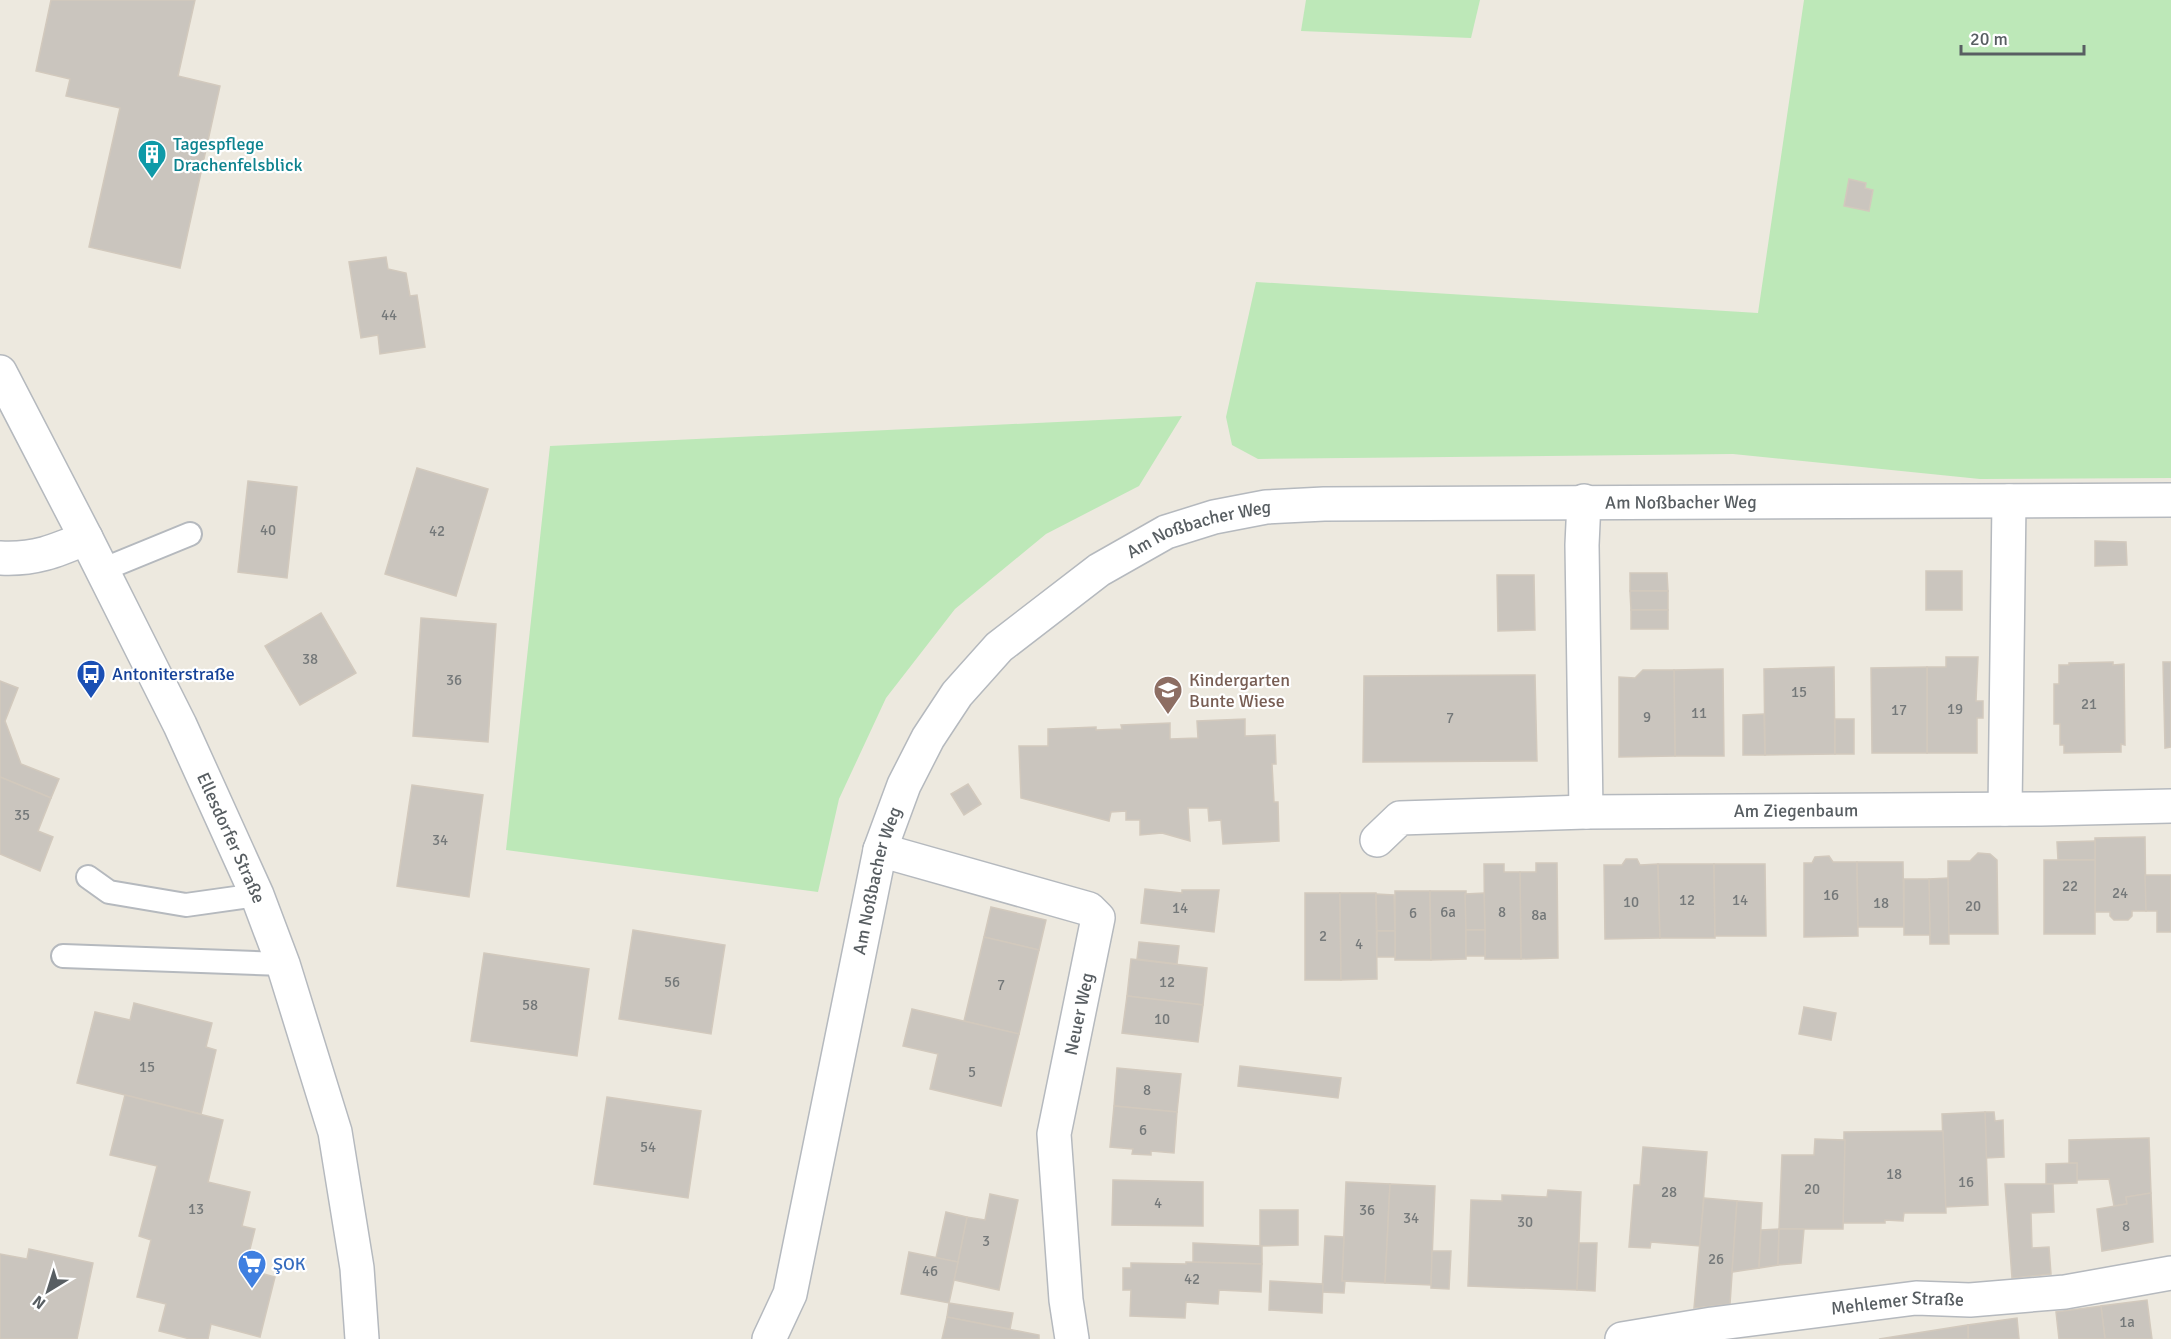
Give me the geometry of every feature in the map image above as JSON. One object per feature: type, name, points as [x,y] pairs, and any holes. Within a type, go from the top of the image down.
[{"type":"street","name":"Ellesdorfer Straße","points":[[0,372],[87,538],[180,725],[256,895],[283,964],[335,1132],[357,1268],[362,1339]]},
{"type":"street","name":"Am Noßbacher Weg","points":[[769,1339],[790,1294],[880,850],[904,784],[928,738],[957,694],[992,655],[1043,612],[1099,570],[1166,532],[1214,517],[1266,507],[1324,504],[1584,501],[1791,503],[2171,500]]},
{"type":"street","points":[[1584,501],[1582,545],[1586,812]]},
{"type":"street","points":[[2005,809],[2009,501]]},
{"type":"street","points":[[0,558],[18,559],[46,555],[87,538]]},
{"type":"street","name":"Am Ziegenbaum","points":[[1377,840],[1400,818],[1586,812],[2171,806]]},
{"type":"street","name":"Neuer Weg","points":[[880,850],[1089,909],[1098,918],[1054,1134],[1066,1300],[1072,1339]]},
{"type":"street","name":"Mehlemer Straße","points":[[1622,1339],[1712,1324],[1916,1298],[1970,1300],[2065,1293],[2171,1273]]},
{"type":"lane","points":[[102,570],[190,534]]},
{"type":"lane","points":[[88,877],[109,892],[186,904],[256,895]]},
{"type":"lane","points":[[63,956],[283,964]]},
{"type":"green space","points":[[1306,0],[1480,0],[1471,38],[1301,31]]},
{"type":"green space","points":[[1804,0],[2171,0],[2171,478],[1980,479],[1733,454],[1258,459],[1232,445],[1226,417],[1256,282],[1758,313]]},
{"type":"green space","points":[[1182,416],[1139,486],[1046,534],[955,609],[886,698],[839,799],[818,892],[506,850],[550,446]]},
{"type":"building","name":"Tagespflege Drachenfelsblick","points":[[51,0],[195,0],[178,76],[220,86],[180,268],[89,247],[120,108],[66,96],[70,79],[36,71]]},
{"type":"building","points":[[1849,179],[1866,183],[1865,188],[1873,190],[1869,211],[1844,206]]},
{"type":"building","points":[[386,257],[388,269],[406,273],[410,296],[417,295],[425,347],[380,354],[378,335],[361,338],[349,262]]},
{"type":"building","points":[[417,468],[488,489],[456,596],[385,574]]},
{"type":"building","points":[[248,481],[297,487],[287,578],[238,572]]},
{"type":"building","points":[[2095,541],[2126,542],[2127,565],[2095,566]]},
{"type":"building","points":[[1926,571],[1962,571],[1962,610],[1926,610]]},
{"type":"building","points":[[1630,573],[1667,573],[1668,591],[1630,591]]},
{"type":"building","points":[[1497,575],[1534,575],[1535,630],[1498,631]]},
{"type":"building","points":[[1630,591],[1668,591],[1668,610],[1631,610]]},
{"type":"building","points":[[1631,610],[1668,610],[1668,629],[1631,629]]},
{"type":"building","points":[[321,613],[356,673],[300,705],[265,646]]},
{"type":"building","points":[[421,618],[496,624],[488,742],[413,736]]},
{"type":"building","points":[[1946,657],[1978,657],[1976,701],[1983,701],[1983,718],[1977,718],[1977,753],[1927,753],[1927,667],[1946,667]]},
{"type":"building","points":[[2113,662],[2113,665],[2124,664],[2125,745],[2121,744],[2121,752],[2064,753],[2064,745],[2060,745],[2060,724],[2054,724],[2054,684],[2059,684],[2059,665]]},
{"type":"building","points":[[2163,662],[2171,662],[2171,747],[2165,748]]},
{"type":"building","points":[[1834,667],[1835,754],[1765,755],[1764,669]]},
{"type":"building","points":[[1927,667],[1927,753],[1872,753],[1871,668]]},
{"type":"building","points":[[1723,669],[1724,756],[1675,756],[1674,670]]},
{"type":"building","points":[[1643,670],[1674,670],[1675,756],[1619,757],[1619,677],[1635,678]]},
{"type":"building","points":[[1535,675],[1537,761],[1363,762],[1364,676]]},
{"type":"building","points":[[0,681],[18,688],[5,721],[21,764],[59,779],[51,798],[0,777]]},
{"type":"building","points":[[1764,714],[1765,755],[1743,755],[1743,715]]},
{"type":"building","points":[[1245,719],[1245,736],[1275,735],[1276,764],[1272,764],[1274,802],[1278,802],[1279,841],[1223,844],[1221,820],[1209,821],[1208,808],[1188,808],[1190,841],[1162,833],[1140,835],[1140,820],[1126,820],[1126,811],[1111,812],[1109,821],[1021,798],[1019,746],[1048,746],[1048,729],[1096,727],[1096,730],[1122,729],[1121,725],[1170,723],[1170,739],[1198,738],[1197,721]]},
{"type":"building","points":[[1835,719],[1854,719],[1854,754],[1835,754]]},
{"type":"building","points":[[0,777],[51,798],[38,831],[53,837],[40,871],[0,854]]},
{"type":"building","points":[[968,784],[981,804],[964,815],[951,794]]},
{"type":"building","points":[[412,785],[483,795],[469,897],[397,886]]},
{"type":"building","points":[[2145,837],[2146,911],[2132,911],[2132,916],[2128,920],[2114,920],[2110,912],[2095,912],[2095,838]]},
{"type":"building","points":[[2095,841],[2095,860],[2058,860],[2057,842]]},
{"type":"building","points":[[1978,853],[1990,854],[1997,860],[1998,934],[1948,934],[1948,861],[1970,861]]},
{"type":"building","points":[[1829,856],[1833,862],[1857,862],[1858,936],[1804,937],[1804,863],[1812,863],[1815,857]]},
{"type":"building","points":[[1626,859],[1637,859],[1640,865],[1658,864],[1660,938],[1605,939],[1604,865],[1622,865]]},
{"type":"building","points":[[2044,860],[2095,860],[2095,934],[2044,934]]},
{"type":"building","points":[[1857,862],[1903,862],[1904,927],[1858,927]]},
{"type":"building","points":[[1536,863],[1557,863],[1558,958],[1521,959],[1520,872],[1536,872]]},
{"type":"building","points":[[1484,864],[1504,864],[1504,872],[1520,872],[1521,959],[1485,959]]},
{"type":"building","points":[[1658,864],[1714,864],[1715,938],[1660,938]]},
{"type":"building","points":[[1714,864],[1765,864],[1766,936],[1715,936]]},
{"type":"building","points":[[2145,875],[2171,875],[2171,932],[2157,932],[2157,911],[2146,911]]},
{"type":"building","points":[[1948,878],[1949,944],[1930,944],[1929,879]]},
{"type":"building","points":[[1904,879],[1929,879],[1930,935],[1904,935]]},
{"type":"building","points":[[1145,889],[1182,893],[1182,890],[1219,890],[1214,932],[1141,923]]},
{"type":"building","points":[[1395,891],[1430,891],[1431,960],[1395,960]]},
{"type":"building","points":[[1430,891],[1466,891],[1466,959],[1431,960]]},
{"type":"building","points":[[1305,893],[1340,893],[1341,980],[1305,980]]},
{"type":"building","points":[[1340,893],[1376,893],[1377,979],[1341,980]]},
{"type":"building","points":[[1484,893],[1485,930],[1466,930],[1465,894]]},
{"type":"building","points":[[1376,894],[1394,895],[1395,931],[1377,931]]},
{"type":"building","points":[[991,907],[1046,920],[1039,950],[984,937]]},
{"type":"building","points":[[633,930],[725,945],[711,1034],[619,1019]]},
{"type":"building","points":[[1466,930],[1485,930],[1485,956],[1466,956]]},
{"type":"building","points":[[1377,931],[1395,931],[1395,957],[1377,957]]},
{"type":"building","points":[[984,937],[1039,950],[1019,1034],[964,1021]]},
{"type":"building","points":[[1139,942],[1179,946],[1177,964],[1137,959]]},
{"type":"building","points":[[484,953],[589,969],[577,1056],[471,1041]]},
{"type":"building","points":[[1131,959],[1207,968],[1203,1005],[1127,996]]},
{"type":"building","points":[[1127,996],[1203,1005],[1198,1042],[1122,1033]]},
{"type":"building","points":[[134,1003],[212,1023],[206,1047],[216,1050],[201,1114],[77,1083],[95,1012],[130,1020]]},
{"type":"building","points":[[1804,1007],[1836,1013],[1831,1040],[1799,1034]]},
{"type":"building","points":[[912,1009],[1019,1034],[1001,1106],[930,1089],[938,1054],[903,1046]]},
{"type":"building","points":[[1240,1066],[1341,1078],[1338,1098],[1238,1086]]},
{"type":"building","points":[[1117,1068],[1181,1074],[1177,1112],[1114,1106]]},
{"type":"building","points":[[125,1095],[223,1120],[208,1182],[250,1192],[242,1226],[255,1229],[245,1269],[275,1277],[260,1337],[211,1324],[208,1339],[190,1339],[159,1331],[166,1304],[137,1297],[151,1240],[139,1236],[157,1166],[110,1155]]},
{"type":"building","points":[[607,1097],[701,1111],[688,1198],[594,1184]]},
{"type":"building","points":[[1114,1106],[1177,1112],[1174,1153],[1151,1151],[1151,1155],[1132,1154],[1133,1149],[1110,1147]]},
{"type":"building","points":[[1985,1112],[1994,1112],[1995,1121],[2003,1120],[2004,1157],[1986,1158]]},
{"type":"building","points":[[1985,1112],[1988,1205],[1945,1207],[1942,1114]]},
{"type":"building","points":[[1943,1131],[1946,1213],[1904,1213],[1903,1221],[1885,1220],[1885,1223],[1843,1223],[1844,1132]]},
{"type":"building","points":[[2149,1138],[2151,1193],[2126,1197],[2127,1204],[2114,1206],[2109,1179],[2077,1180],[2077,1163],[2069,1163],[2069,1140]]},
{"type":"building","points":[[1815,1139],[1845,1140],[1843,1229],[1779,1229],[1782,1155],[1814,1155]]},
{"type":"building","points":[[1643,1147],[1707,1152],[1700,1246],[1651,1242],[1650,1248],[1629,1247],[1634,1185],[1640,1185]]},
{"type":"building","points":[[2077,1163],[2077,1183],[2046,1184],[2046,1164]]},
{"type":"building","points":[[1113,1180],[1203,1182],[1203,1226],[1112,1225]]},
{"type":"building","points":[[1346,1182],[1390,1184],[1385,1283],[1342,1281]]},
{"type":"building","points":[[1390,1184],[1435,1186],[1431,1285],[1385,1283]]},
{"type":"building","points":[[2005,1184],[2053,1184],[2054,1212],[2031,1213],[2032,1248],[2049,1247],[2051,1274],[2012,1278]]},
{"type":"building","points":[[1548,1190],[1581,1192],[1577,1290],[1468,1286],[1471,1200],[1502,1201],[1502,1195],[1547,1197]]},
{"type":"building","points":[[2151,1193],[2153,1242],[2102,1251],[2097,1209],[2127,1204],[2126,1197]]},
{"type":"building","points":[[990,1194],[1018,1200],[999,1290],[954,1280],[967,1217],[985,1220]]},
{"type":"building","points":[[1704,1198],[1737,1201],[1730,1304],[1694,1308]]},
{"type":"building","points":[[1737,1201],[1762,1203],[1759,1268],[1732,1272]]},
{"type":"building","points":[[1260,1210],[1298,1210],[1298,1245],[1260,1246]]},
{"type":"building","points":[[946,1212],[967,1217],[958,1262],[936,1258]]},
{"type":"building","points":[[1779,1229],[1778,1265],[1759,1268],[1761,1230]]},
{"type":"building","points":[[1779,1229],[1804,1229],[1801,1263],[1778,1265]]},
{"type":"building","points":[[1325,1236],[1344,1237],[1342,1281],[1345,1281],[1344,1293],[1322,1292]]},
{"type":"building","points":[[1193,1243],[1262,1246],[1262,1264],[1193,1262]]},
{"type":"building","points":[[1579,1243],[1597,1243],[1595,1291],[1577,1290]]},
{"type":"building","points":[[29,1249],[93,1263],[77,1339],[0,1339],[0,1254],[27,1259]]},
{"type":"building","points":[[1432,1251],[1451,1251],[1449,1289],[1431,1288]]},
{"type":"building","points":[[909,1252],[958,1262],[949,1303],[901,1294]]},
{"type":"building","points":[[1186,1262],[1262,1264],[1261,1292],[1219,1290],[1218,1304],[1186,1302],[1185,1318],[1130,1316],[1131,1290],[1123,1290],[1123,1268],[1131,1268],[1131,1263],[1186,1264]]},
{"type":"building","points":[[1270,1281],[1323,1284],[1322,1313],[1269,1310]]},
{"type":"building","points":[[2147,1300],[2152,1339],[2105,1339],[2101,1306]]},
{"type":"building","points":[[949,1303],[1013,1313],[1010,1329],[947,1317]]},
{"type":"building","points":[[2101,1306],[2105,1339],[2059,1339],[2056,1312]]},
{"type":"building","points":[[947,1317],[1039,1335],[1039,1339],[942,1339]]},
{"type":"building","points":[[2017,1318],[2019,1339],[1968,1339],[1968,1325]]},
{"type":"building","points":[[1968,1325],[1968,1339],[1879,1339]]},
{"type":"place","name":"Tagespflege Drachenfelsblick","points":[[152,180]]},
{"type":"place","name":"Antoniterstraße","points":[[91,700]]},
{"type":"place","name":"Kindergarten Bunte Wiese","points":[[1168,716]]},
{"type":"place","name":"ŞOK","points":[[252,1290]]}]
